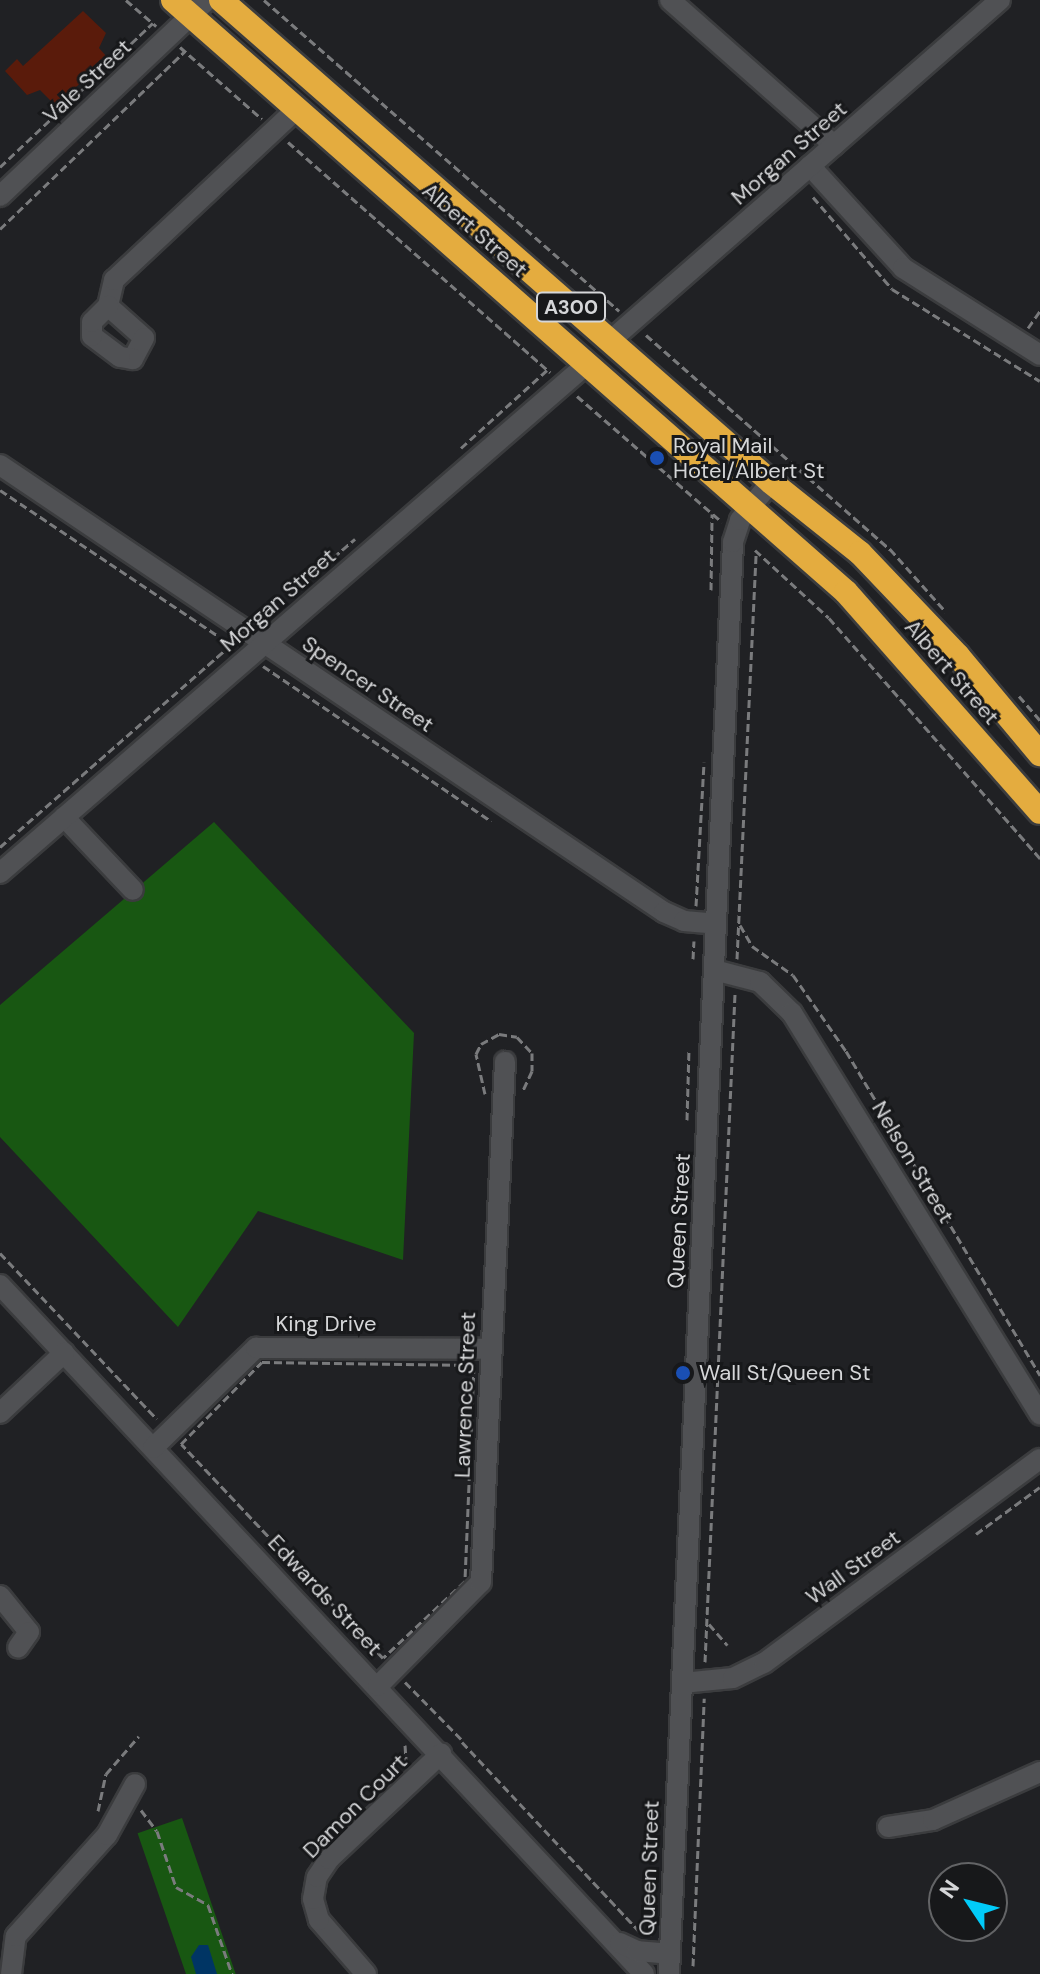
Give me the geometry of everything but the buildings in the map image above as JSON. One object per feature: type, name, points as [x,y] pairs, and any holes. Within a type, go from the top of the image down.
[{"type":"highway","name":"Albert Street","points":[[221,0],[887,581],[1040,754]]},
{"type":"highway","name":"Albert Street","points":[[190,5],[297,109],[846,592],[1040,812]]},
{"type":"street","points":[[670,0],[834,145]]},
{"type":"street","name":"Morgan Street","points":[[610,341],[1000,0]]},
{"type":"street","name":"Vale Street","points":[[0,196],[160,30],[190,5]]},
{"type":"street","points":[[108,306],[114,280],[297,109]]},
{"type":"street","points":[[810,166],[903,268],[1036,356]]},
{"type":"street","name":"Morgan Street","points":[[0,873],[587,364]]},
{"type":"street","name":"Spencer Street","points":[[0,465],[239,638],[265,643],[659,909],[695,923],[716,924]]},
{"type":"street","name":"Queen Street","points":[[670,1964],[735,533],[750,507],[771,482]]},
{"type":"street","points":[[64,817],[133,890]]},
{"type":"street","name":"Nelson Street","points":[[714,970],[760,982],[792,1013],[1040,1415]]},
{"type":"street","name":"Lawrence Street","points":[[378,1686],[481,1585],[505,1062]]},
{"type":"street","name":"Edwards Street","points":[[0,1285],[614,1937],[644,1974]]},
{"type":"street","name":"King Drive","points":[[153,1448],[256,1348],[491,1349]]},
{"type":"street","points":[[0,1413],[64,1353]]},
{"type":"street","name":"Wall Street","points":[[682,1683],[733,1678],[764,1663],[1040,1459]]},
{"type":"street","points":[[0,1596],[29,1632],[18,1648]]},
{"type":"street","name":"Damon Court","points":[[366,1974],[319,1920],[313,1899],[317,1877],[329,1859],[441,1754]]},
{"type":"street","points":[[888,1827],[933,1820],[1040,1772]]},
{"type":"street","points":[[11,1974],[16,1936],[101,1843],[132,1789]]},
{"type":"street","name":"Edwards Street","points":[[614,1937],[632,1950],[670,1964]]},
{"type":"path","points":[[126,0],[829,618],[1040,858]]},
{"type":"path","points":[[264,0],[890,549],[951,618]]},
{"type":"path","points":[[0,167],[160,30]]},
{"type":"path","points":[[0,229],[185,51]]},
{"type":"path","points":[[1036,356],[1040,381]]},
{"type":"path","points":[[449,458],[547,370]]},
{"type":"path","points":[[0,490],[239,638],[249,657],[491,821]]},
{"type":"path","points":[[711,606],[712,514]]},
{"type":"path","points":[[0,847],[358,537]]},
{"type":"path","points":[[693,1966],[756,551]]},
{"type":"path","points":[[1012,687],[1040,720]]},
{"type":"path","points":[[693,959],[704,748]]},
{"type":"path","points":[[739,921],[752,946],[793,975],[846,1051],[1040,1375]]},
{"type":"path","points":[[687,1120],[689,1050]]},
{"type":"path","points":[[0,1253],[159,1421]]},
{"type":"path","points":[[262,1362],[474,1365],[465,1581],[383,1658],[181,1444],[262,1362]]},
{"type":"path","points":[[976,1534],[1040,1487]]},
{"type":"path","points":[[707,1620],[727,1645]]},
{"type":"path","points":[[405,1682],[644,1936],[650,1939],[651,1924],[693,1926]]},
{"type":"path","points":[[96,1817],[104,1777],[139,1736]]},
{"type":"path","points":[[132,1789],[157,1831],[176,1887],[208,1905],[232,1974]]},
{"type":"green space","points":[[214,822],[414,1033],[403,1260],[258,1211],[178,1327],[0,1137],[0,1005]]},
{"type":"green space","points":[[182,1818],[236,1974],[186,1974],[138,1833]]},
{"type":"water","points":[[199,1945],[208,1945],[217,1974],[196,1974],[191,1957]]},
{"type":"place","name":"Royal Mail Hotel/Albert St","points":[[657,458]]},
{"type":"place","name":"Wall St/Queen St","points":[[683,1373]]}]
